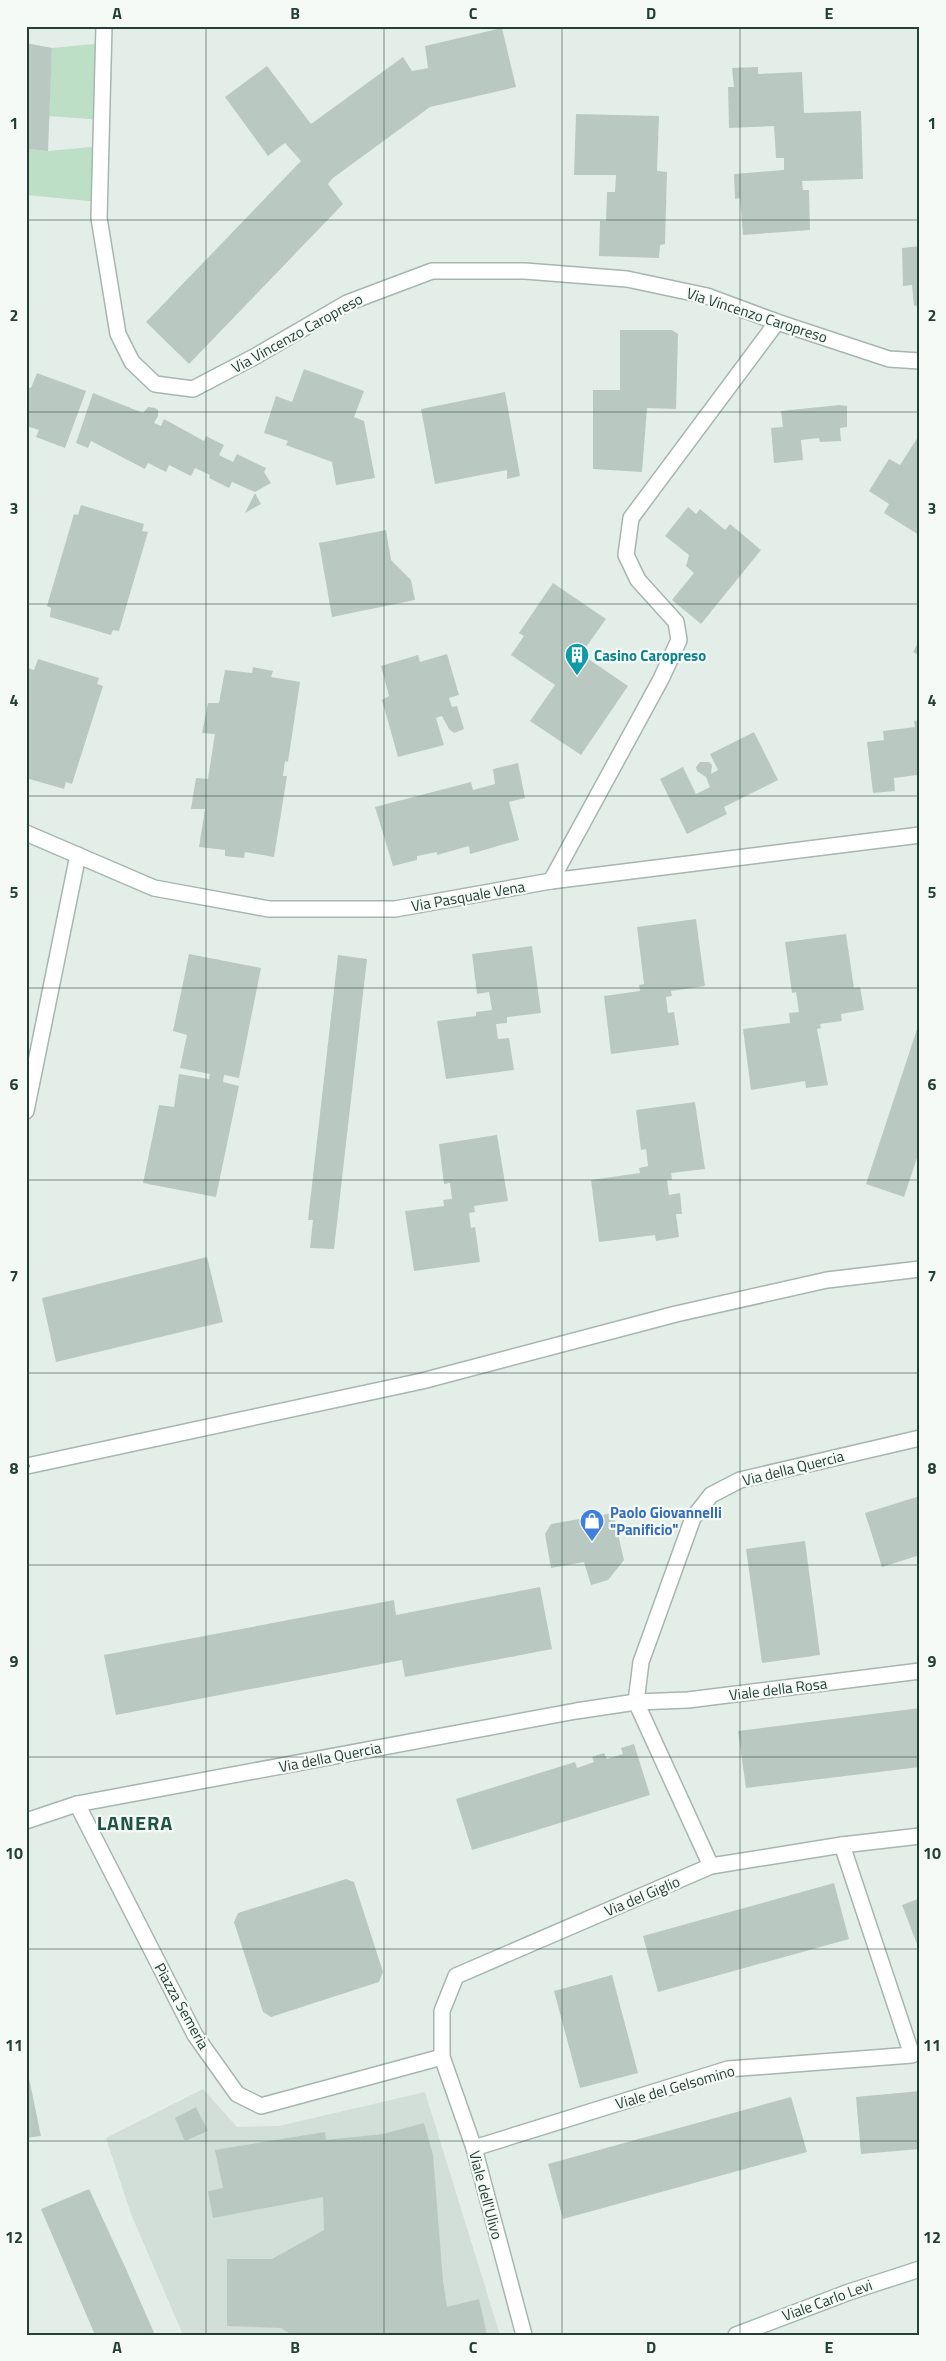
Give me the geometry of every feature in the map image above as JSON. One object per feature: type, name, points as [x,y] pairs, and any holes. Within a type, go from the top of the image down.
[{"type":"street","name":"Via Vincenzo Caropreso","points":[[104,26],[99,218],[118,334],[132,362],[156,384],[193,389],[254,357],[347,303],[432,271],[525,271],[627,279],[708,296],[777,322],[889,359],[920,361]]},
{"type":"street","points":[[551,881],[661,679],[679,640],[676,622],[638,580],[626,555],[631,518],[777,322]]},
{"type":"street","name":"Via Pasquale Vena","points":[[26,833],[154,888],[269,909],[394,909],[551,881],[920,835]]},
{"type":"street","points":[[26,1111],[78,855]]},
{"type":"street","points":[[27,1466],[422,1381],[676,1314],[827,1280],[920,1269]]},
{"type":"street","name":"Via della Quercia","points":[[26,1821],[78,1804],[566,1712],[636,1702],[641,1662],[693,1518],[711,1495],[740,1480],[920,1438]]},
{"type":"street","name":"Viale della Rosa","points":[[636,1702],[688,1700],[920,1671]]},
{"type":"street","points":[[636,1702],[711,1866]]},
{"type":"street","name":"Piazza Semeria","points":[[78,1804],[195,2035],[237,2094],[261,2106],[442,2057]]},
{"type":"street","name":"Via del Giglio","points":[[442,2057],[442,2011],[456,1976],[711,1866],[842,1845],[920,1836]]},
{"type":"street","name":"Viale del Gelsomino","points":[[474,2148],[728,2069],[916,2055],[842,1845]]},
{"type":"street","name":"Viale dell'Ulivo","points":[[442,2057],[474,2148],[524,2335]]},
{"type":"street","name":"Viale Carlo Levi","points":[[736,2335],[849,2292],[920,2268]]},
{"type":"shaded area","points":[[203,2089],[237,2127],[279,2126],[425,2092],[500,2335],[183,2335],[131,2214],[106,2138]]},
{"type":"green space","points":[[103,43],[101,120],[49,116],[52,48]]},
{"type":"green space","points":[[101,146],[99,202],[26,195],[26,149],[48,151]]},
{"type":"building","points":[[502,28],[516,87],[430,107],[333,178],[328,184],[343,204],[189,364],[146,322],[301,161],[285,143],[268,156],[225,97],[267,66],[311,124],[403,57],[412,71],[428,68],[425,46]]},
{"type":"building","points":[[26,43],[52,48],[48,151],[26,149]]},
{"type":"building","points":[[758,67],[758,74],[802,72],[804,113],[861,111],[863,179],[802,181],[803,190],[809,190],[810,230],[743,235],[740,198],[735,199],[734,174],[784,170],[784,158],[776,158],[774,126],[729,128],[728,87],[734,87],[732,68]]},
{"type":"building","points":[[576,114],[659,116],[657,171],[667,172],[665,244],[660,245],[659,258],[599,256],[600,221],[606,221],[607,192],[615,192],[616,175],[574,175]]},
{"type":"building","points":[[920,246],[920,305],[914,306],[912,285],[903,286],[902,248]]},
{"type":"building","points":[[620,330],[672,330],[678,334],[676,409],[647,408],[642,472],[593,469],[593,390],[620,390]]},
{"type":"building","points":[[304,369],[364,391],[354,417],[364,421],[375,478],[336,485],[332,462],[286,445],[288,441],[264,433],[276,396],[292,402]]},
{"type":"building","points":[[37,373],[86,391],[65,448],[36,437],[39,430],[26,426],[26,387],[31,388]]},
{"type":"building","points":[[505,392],[520,476],[507,479],[507,470],[435,484],[421,409]]},
{"type":"building","points":[[93,393],[143,413],[148,407],[155,408],[158,410],[158,416],[154,423],[161,426],[164,419],[204,441],[206,436],[224,445],[219,455],[233,462],[237,454],[266,468],[264,472],[271,483],[255,492],[232,482],[229,488],[209,478],[210,475],[195,468],[191,476],[169,465],[166,472],[148,463],[145,469],[91,441],[88,448],[76,443]]},
{"type":"building","points":[[839,405],[847,406],[847,427],[840,428],[841,441],[820,442],[819,438],[801,440],[803,460],[774,463],[771,428],[783,427],[781,411]]},
{"type":"building","points":[[920,434],[919,535],[884,513],[889,504],[869,491],[889,459],[900,465]]},
{"type":"building","points":[[255,493],[261,504],[245,513]]},
{"type":"building","points":[[81,505],[144,524],[142,531],[148,532],[119,631],[113,630],[111,635],[50,617],[51,608],[47,606],[74,514],[78,515]]},
{"type":"building","points":[[688,507],[696,514],[700,509],[725,530],[730,524],[761,550],[701,624],[672,600],[694,573],[686,566],[689,555],[665,536]]},
{"type":"building","points":[[386,530],[391,560],[411,580],[415,600],[332,617],[319,543]]},
{"type":"building","name":"Casino Caropreso","points":[[553,583],[606,619],[581,654],[628,686],[581,755],[530,721],[555,685],[511,655],[524,636],[519,633]]},
{"type":"building","points":[[920,639],[920,656],[913,652]]},
{"type":"building","points":[[447,654],[459,695],[449,698],[452,707],[457,706],[464,729],[454,733],[449,729],[442,716],[436,718],[444,745],[398,757],[382,700],[389,696],[381,666],[418,655],[420,662]]},
{"type":"building","points":[[38,659],[99,678],[97,684],[103,686],[72,784],[66,782],[64,789],[26,778],[26,675],[28,668],[34,670]]},
{"type":"building","points":[[253,667],[273,671],[271,677],[300,682],[288,762],[285,761],[283,776],[287,776],[274,857],[245,852],[244,858],[225,856],[225,850],[199,847],[205,809],[191,809],[196,778],[208,779],[215,734],[202,733],[208,703],[219,703],[225,670],[252,673]]},
{"type":"building","points":[[920,720],[920,787],[918,787],[917,775],[894,778],[895,791],[873,793],[867,742],[884,740],[883,731],[915,727],[914,721]]},
{"type":"building","points":[[754,732],[778,780],[724,807],[727,814],[687,834],[660,779],[683,767],[696,794],[710,787],[706,777],[697,771],[696,767],[700,762],[709,762],[712,765],[711,774],[718,770],[710,754]]},
{"type":"building","points":[[518,763],[525,798],[509,802],[519,840],[470,854],[469,846],[437,855],[437,852],[417,856],[417,860],[393,866],[375,807],[471,782],[473,790],[495,784],[493,769]]},
{"type":"building","points":[[696,919],[705,986],[671,991],[672,996],[666,997],[668,1013],[674,1012],[679,1045],[611,1054],[604,996],[640,991],[639,985],[644,984],[637,927]]},
{"type":"building","points":[[846,934],[854,988],[860,987],[864,1010],[841,1014],[842,1021],[820,1024],[821,1028],[817,1029],[828,1085],[806,1088],[805,1081],[751,1090],[743,1029],[790,1023],[789,1013],[799,1012],[796,992],[792,993],[785,942]]},
{"type":"building","points":[[532,946],[541,1013],[507,1017],[507,1023],[496,1024],[498,1039],[509,1038],[514,1070],[446,1079],[437,1021],[476,1016],[476,1012],[492,1010],[489,992],[477,994],[472,954]]},
{"type":"building","points":[[189,954],[261,968],[239,1078],[224,1075],[223,1082],[239,1086],[216,1197],[143,1183],[159,1105],[174,1107],[179,1074],[209,1079],[210,1074],[180,1068],[187,1035],[173,1031]]},
{"type":"building","points":[[338,955],[367,959],[334,1249],[310,1248],[313,1220],[308,1220]]},
{"type":"building","points":[[919,1023],[920,1149],[904,1197],[866,1184]]},
{"type":"building","points":[[695,1102],[705,1169],[671,1173],[672,1180],[667,1180],[669,1195],[680,1193],[682,1214],[676,1214],[679,1237],[656,1241],[655,1235],[599,1242],[591,1180],[640,1173],[639,1168],[648,1166],[646,1149],[641,1150],[636,1110]]},
{"type":"building","points":[[497,1135],[508,1201],[474,1206],[475,1212],[469,1213],[471,1228],[475,1227],[480,1262],[414,1271],[405,1211],[444,1206],[443,1200],[452,1199],[450,1183],[444,1184],[439,1144]]},
{"type":"building","points":[[207,1257],[223,1322],[56,1362],[42,1298]]},
{"type":"building","points":[[920,1496],[920,1555],[882,1567],[865,1513]]},
{"type":"building","points":[[613,1513],[624,1560],[608,1580],[591,1585],[584,1562],[551,1568],[545,1534],[551,1524]]},
{"type":"building","points":[[805,1541],[820,1655],[762,1663],[746,1549]]},
{"type":"building","points":[[540,1587],[552,1649],[405,1677],[402,1660],[116,1715],[104,1655],[394,1600],[396,1615]]},
{"type":"building","points":[[920,1708],[920,1767],[746,1788],[738,1731]]},
{"type":"building","points":[[634,1744],[650,1795],[472,1850],[456,1799],[575,1762],[577,1768],[594,1762],[592,1757],[604,1753],[607,1759],[623,1754],[621,1748]]},
{"type":"building","points":[[346,1879],[354,1882],[383,1972],[379,1982],[271,2017],[263,2012],[234,1922],[238,1913]]},
{"type":"building","points":[[834,1883],[849,1939],[658,1992],[643,1936]]},
{"type":"building","points":[[920,1898],[920,1952],[902,1905]]},
{"type":"building","points":[[612,1975],[638,2073],[580,2088],[554,1991]]},
{"type":"building","points":[[26,2064],[41,2136],[26,2138]]},
{"type":"building","points":[[920,2091],[920,2149],[861,2154],[856,2097]]},
{"type":"building","points":[[791,2097],[807,2152],[563,2219],[548,2164]]},
{"type":"building","points":[[196,2107],[208,2131],[185,2141],[175,2118]]},
{"type":"building","points":[[424,2123],[433,2155],[443,2281],[447,2307],[479,2299],[487,2335],[292,2335],[281,2328],[227,2326],[227,2259],[272,2259],[324,2230],[323,2197],[213,2218],[208,2191],[223,2188],[215,2150],[325,2132],[326,2140],[383,2134]]},
{"type":"building","points":[[89,2189],[155,2335],[95,2335],[41,2209]]},
{"type":"place","name":"Casino Caropreso","points":[[577,676]]},
{"type":"place","name":"Paolo Giovannelli \"Panificio\"","points":[[592,1542]]},
{"type":"district","name":"LANERA","points":[[135,1822]]}]
